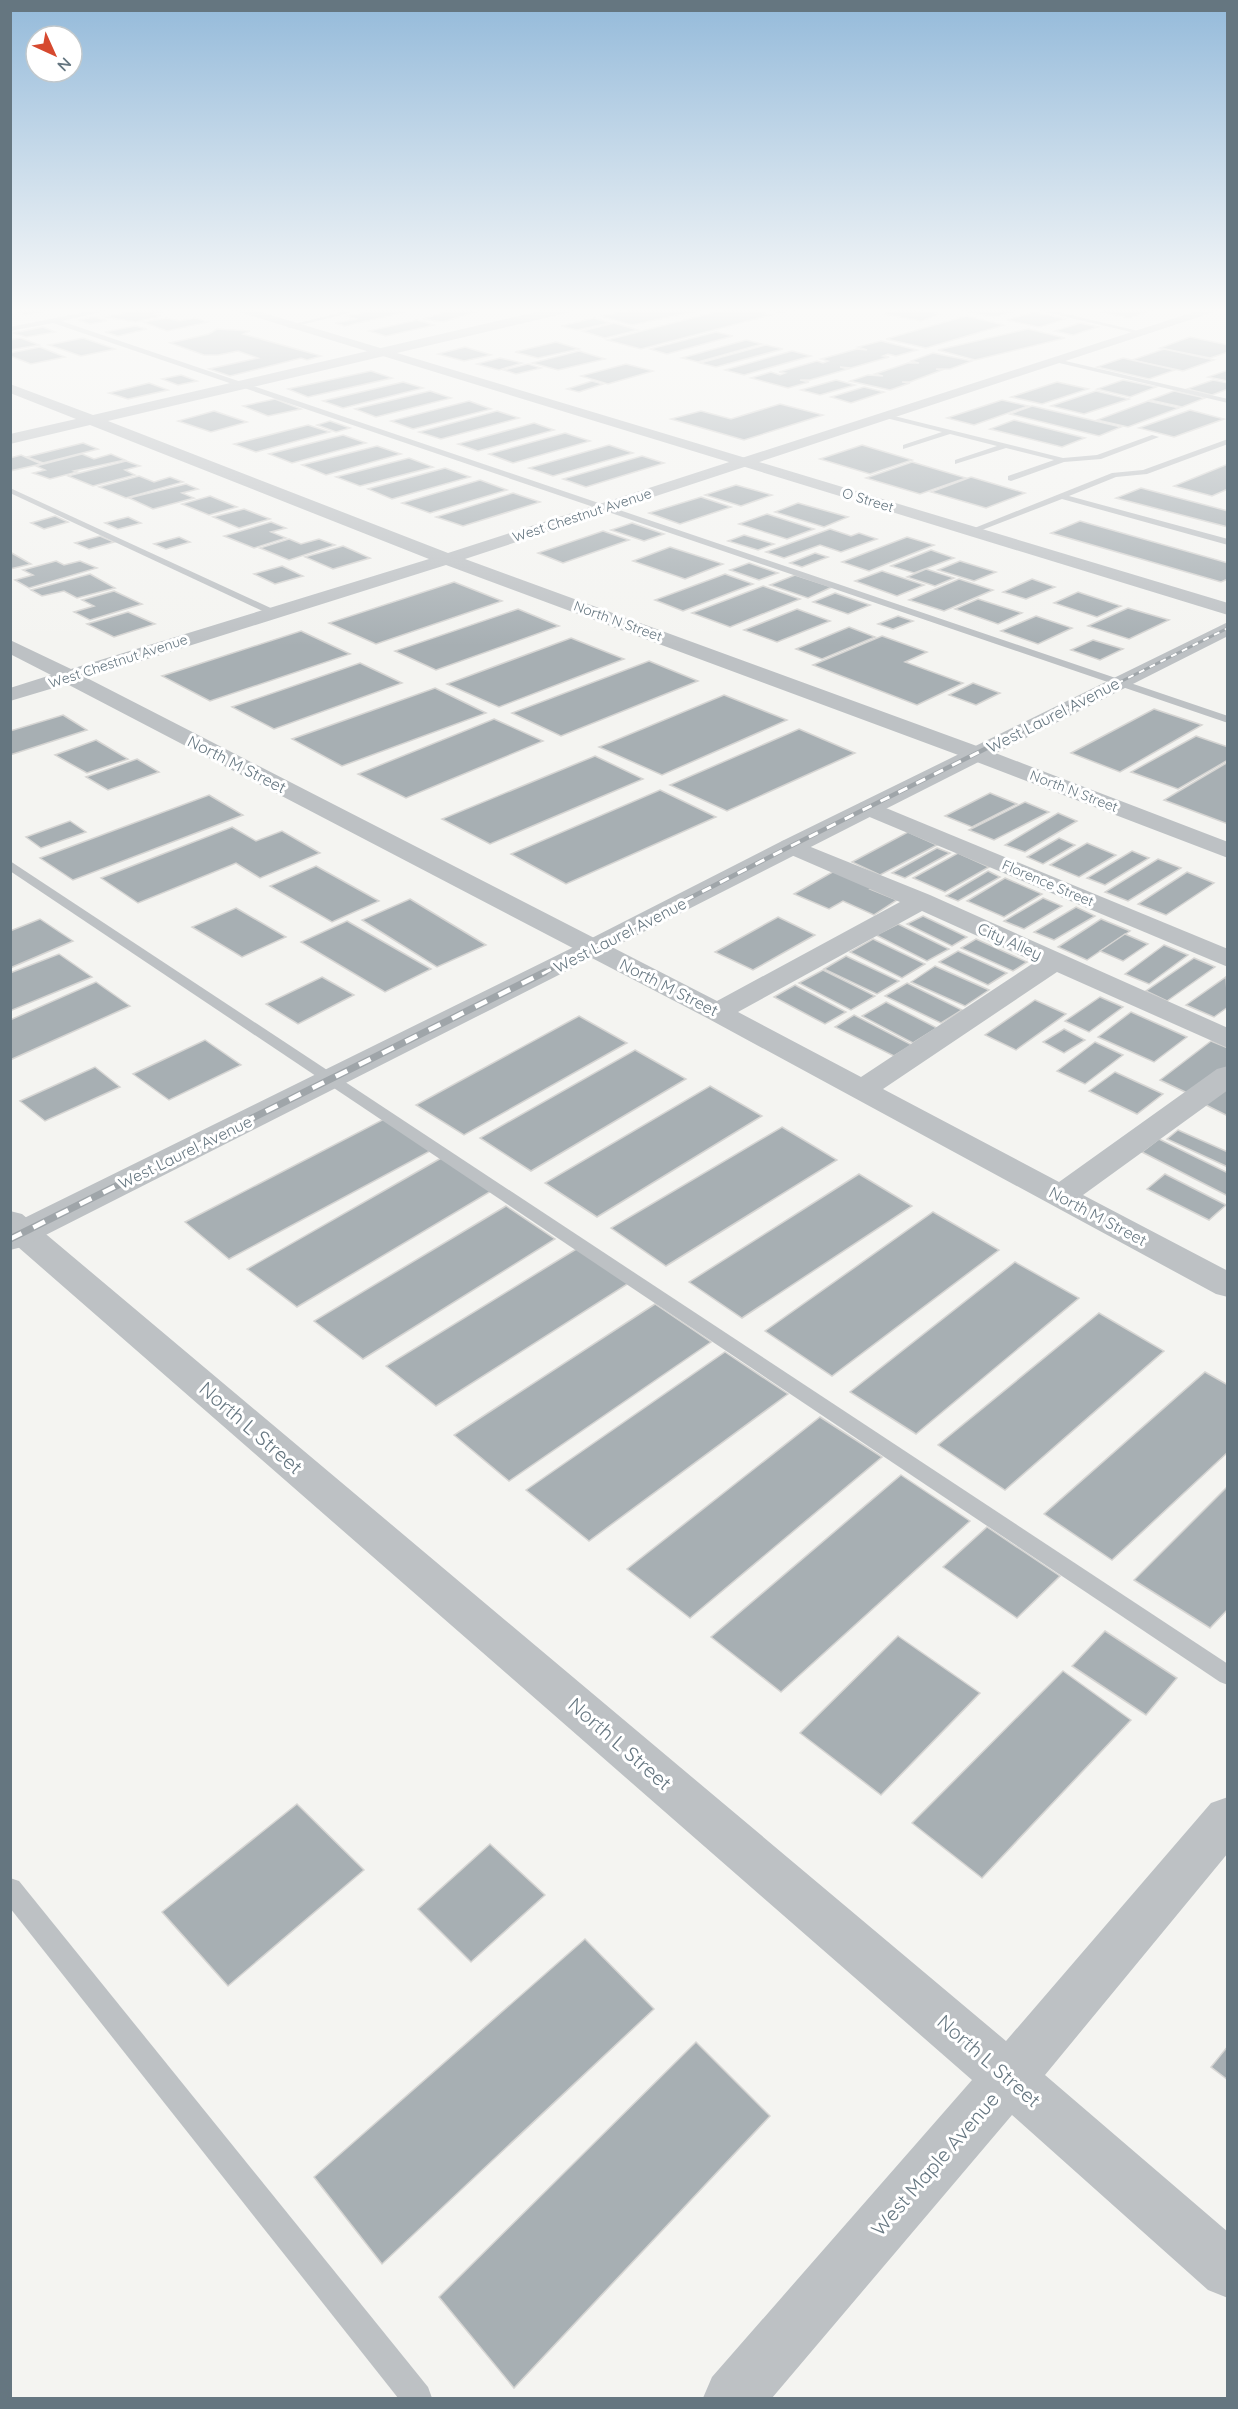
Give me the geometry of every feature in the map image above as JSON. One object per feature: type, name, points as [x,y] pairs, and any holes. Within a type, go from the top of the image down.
[{"type":"street","points":[[10,439],[92,420]]},
{"type":"street","name":"North N Street","points":[[95,420],[447,559],[977,754],[1227,850]]},
{"type":"street","name":"O Street","points":[[604,420],[1227,609]]},
{"type":"street","name":"West Chestnut Avenue","points":[[10,695],[447,559],[875,420]]},
{"type":"street","name":"West Laurel Avenue","points":[[15,1231],[332,1079],[1227,628]]},
{"type":"street","name":"North M Street","points":[[10,646],[717,1012],[1227,1286]]},
{"type":"street","name":"Florence Street","points":[[869,807],[1227,959]]},
{"type":"street","name":"City Alley","points":[[791,846],[921,901],[1227,1039]]},
{"type":"street","points":[[717,1012],[921,901]]},
{"type":"street","points":[[861,1090],[1055,962]]},
{"type":"street","points":[[1060,1196],[1227,1075]]},
{"type":"street","name":"North L Street","points":[[15,1231],[1009,2078],[1227,2270]]},
{"type":"street","name":"West Maple Avenue","points":[[733,2398],[1009,2078],[1227,1818]]},
{"type":"lane","points":[[349,420],[1227,720]]},
{"type":"lane","points":[[907,420],[1094,469]]},
{"type":"lane","points":[[906,447],[951,431]]},
{"type":"lane","points":[[1011,478],[1063,460],[1098,457],[1155,437]]},
{"type":"lane","points":[[971,531],[1115,475],[1144,472],[1227,441]]},
{"type":"lane","points":[[958,462],[1006,445]]},
{"type":"lane","points":[[1105,472],[1115,475]]},
{"type":"lane","points":[[10,490],[272,612]]},
{"type":"lane","points":[[1061,496],[1227,542]]},
{"type":"lane","points":[[10,865],[1227,1677]]},
{"type":"lane","points":[[10,1889],[417,2398]]},
{"type":"building","points":[[242,420],[247,422],[211,432],[178,421]]},
{"type":"building","points":[[393,420],[446,420],[413,429],[391,421]]},
{"type":"building","points":[[462,420],[510,420],[441,439],[419,432]]},
{"type":"building","points":[[676,420],[806,420],[744,440]]},
{"type":"building","points":[[956,420],[987,420],[974,425]]},
{"type":"building","points":[[1016,420],[1085,438],[1062,447],[990,429]]},
{"type":"building","points":[[1036,420],[1093,420],[1121,427],[1099,436]]},
{"type":"building","points":[[1099,420],[1146,420],[1128,427]]},
{"type":"building","points":[[1160,420],[1220,420],[1174,437],[1139,428]]},
{"type":"building","points":[[330,421],[350,428],[336,432],[317,425]]},
{"type":"building","points":[[534,423],[554,430],[478,451],[458,444]]},
{"type":"building","points":[[308,425],[330,432],[256,452],[234,444]]},
{"type":"building","points":[[565,433],[590,441],[513,463],[489,454]]},
{"type":"building","points":[[343,435],[366,443],[292,463],[269,454]]},
{"type":"building","points":[[83,443],[98,449],[43,463],[27,457]]},
{"type":"building","points":[[609,445],[633,453],[553,476],[529,468]]},
{"type":"building","points":[[862,445],[912,460],[870,474],[820,459]]},
{"type":"building","points":[[377,446],[401,454],[326,475],[302,465]]},
{"type":"building","points":[[82,454],[94,459],[111,454],[125,460],[74,471],[77,472],[50,479],[33,473],[45,470],[36,466]]},
{"type":"building","points":[[21,455],[41,464],[10,471],[10,458]]},
{"type":"building","points":[[642,456],[664,463],[586,487],[563,479]]},
{"type":"building","points":[[409,458],[433,467],[360,486],[336,477]]},
{"type":"building","points":[[126,461],[140,466],[125,470],[135,475],[93,486],[68,476]]},
{"type":"building","points":[[912,462],[966,478],[920,494],[866,478]]},
{"type":"building","points":[[1228,464],[1228,489],[1212,496],[1174,486]]},
{"type":"building","points":[[445,468],[470,477],[392,499],[368,489]]},
{"type":"building","points":[[139,476],[154,482],[170,477],[183,482],[126,498],[99,487]]},
{"type":"building","points":[[971,477],[1025,493],[986,508],[931,492]]},
{"type":"building","points":[[480,480],[507,490],[430,513],[402,503]]},
{"type":"building","points":[[186,484],[198,489],[182,493],[194,498],[153,509],[129,498]]},
{"type":"building","points":[[736,485],[772,495],[741,506],[705,495]]},
{"type":"building","points":[[1141,488],[1228,511],[1228,527],[1116,498]]},
{"type":"building","points":[[513,493],[540,502],[463,526],[436,517]]},
{"type":"building","points":[[210,496],[237,507],[209,515],[182,504]]},
{"type":"building","points":[[701,497],[731,507],[680,524],[649,513]]},
{"type":"building","points":[[798,503],[848,517],[824,527],[775,512]]},
{"type":"building","points":[[244,509],[270,519],[239,528],[213,517]]},
{"type":"building","points":[[767,514],[814,529],[787,539],[739,524]]},
{"type":"building","points":[[55,516],[68,522],[44,529],[31,523]]},
{"type":"building","points":[[128,517],[141,523],[118,529],[105,523]]},
{"type":"building","points":[[1080,521],[1228,563],[1228,579],[1221,582],[1051,533]]},
{"type":"building","points":[[271,522],[286,528],[271,532],[286,538],[254,548],[224,536]]},
{"type":"building","points":[[632,523],[664,534],[644,541],[611,530]]},
{"type":"building","points":[[830,529],[851,536],[859,533],[877,539],[841,552],[820,545],[784,558],[766,552]]},
{"type":"building","points":[[603,531],[629,540],[563,563],[538,553]]},
{"type":"building","points":[[744,535],[774,544],[758,550],[728,541]]},
{"type":"building","points":[[100,536],[114,542],[89,549],[75,543]]},
{"type":"building","points":[[179,537],[190,542],[166,549],[154,544]]},
{"type":"building","points":[[907,537],[934,545],[869,571],[842,562]]},
{"type":"building","points":[[289,539],[301,544],[319,539],[335,545],[289,560],[260,548]]},
{"type":"building","points":[[343,546],[370,558],[333,569],[305,557]]},
{"type":"building","points":[[670,547],[723,564],[685,579],[633,561]]},
{"type":"building","points":[[931,550],[954,558],[914,573],[891,566]]},
{"type":"building","points":[[10,552],[31,564],[10,569]]},
{"type":"building","points":[[815,553],[828,557],[802,567],[790,563]]},
{"type":"building","points":[[56,561],[64,565],[80,561],[97,568],[29,588],[15,580],[33,575],[23,570]]},
{"type":"building","points":[[960,561],[996,572],[974,581],[938,570]]},
{"type":"building","points":[[749,563],[778,573],[759,580],[730,570]]},
{"type":"building","points":[[282,566],[303,576],[275,584],[254,574]]},
{"type":"building","points":[[926,569],[954,578],[935,586],[907,577]]},
{"type":"building","points":[[882,571],[924,585],[897,596],[855,581]]},
{"type":"building","points":[[90,574],[115,588],[77,598],[64,591],[42,596],[31,590]]},
{"type":"building","points":[[725,574],[753,584],[683,611],[655,600]]},
{"type":"building","points":[[795,575],[832,587],[808,598],[770,585]]},
{"type":"building","points":[[959,579],[993,590],[944,611],[909,600]]},
{"type":"building","points":[[1032,579],[1055,587],[1026,599],[1003,592]]},
{"type":"building","points":[[454,582],[502,601],[376,644],[329,623]]},
{"type":"building","points":[[763,586],[800,599],[730,627],[692,613]]},
{"type":"building","points":[[114,591],[142,604],[90,620],[74,612],[94,606],[82,600]]},
{"type":"building","points":[[1078,592],[1121,606],[1097,617],[1054,603]]},
{"type":"building","points":[[835,593],[870,605],[848,614],[813,602]]},
{"type":"building","points":[[978,599],[1022,613],[998,624],[955,609]]},
{"type":"building","points":[[1128,608],[1169,620],[1129,639],[1088,626]]},
{"type":"building","points":[[518,609],[559,626],[436,670],[395,651]]},
{"type":"building","points":[[797,609],[830,621],[777,642],[744,630]]},
{"type":"building","points":[[128,612],[155,624],[114,637],[87,624]]},
{"type":"building","points":[[898,616],[913,621],[893,629],[878,624]]},
{"type":"building","points":[[1036,616],[1072,628],[1038,644],[1001,631]]},
{"type":"building","points":[[849,627],[875,637],[822,659],[796,649]]},
{"type":"building","points":[[301,631],[350,654],[210,701],[162,676]]},
{"type":"building","points":[[882,636],[927,652],[905,662],[963,683],[917,705],[813,665]]},
{"type":"building","points":[[571,638],[624,659],[499,707],[447,684]]},
{"type":"building","points":[[1093,640],[1123,649],[1100,660],[1071,650]]},
{"type":"building","points":[[649,661],[698,681],[561,736],[512,713]]},
{"type":"building","points":[[360,663],[402,683],[274,729],[232,707]]},
{"type":"building","points":[[973,683],[1000,693],[976,705],[949,695]]},
{"type":"building","points":[[435,688],[486,713],[342,766],[292,739]]},
{"type":"building","points":[[724,695],[787,720],[662,775],[599,747]]},
{"type":"building","points":[[1154,709],[1202,725],[1120,772],[1071,753]]},
{"type":"building","points":[[63,715],[87,730],[10,755],[10,731]]},
{"type":"building","points":[[494,719],[543,741],[406,798],[358,774]]},
{"type":"building","points":[[799,729],[855,753],[727,811],[670,785]]},
{"type":"building","points":[[1196,736],[1228,747],[1228,760],[1178,789],[1131,772]]},
{"type":"building","points":[[96,740],[128,759],[87,773],[55,755]]},
{"type":"building","points":[[595,756],[643,779],[490,844],[442,819]]},
{"type":"building","points":[[137,759],[159,772],[108,790],[86,777]]},
{"type":"building","points":[[1228,762],[1228,824],[1164,800]]},
{"type":"building","points":[[660,790],[716,817],[566,884],[511,854]]},
{"type":"building","points":[[990,793],[1017,804],[972,827],[945,816]]},
{"type":"building","points":[[209,795],[243,815],[73,880],[40,858]]},
{"type":"building","points":[[1025,802],[1049,812],[994,840],[969,830]]},
{"type":"building","points":[[1058,813],[1077,821],[1025,852],[1005,845]]},
{"type":"building","points":[[70,821],[86,832],[41,848],[26,837]]},
{"type":"building","points":[[232,827],[256,841],[282,831],[320,853],[260,878],[236,863],[138,903],[101,878]]},
{"type":"building","points":[[908,832],[937,845],[880,875],[852,862]]},
{"type":"building","points":[[1059,838],[1075,845],[1043,864],[1027,857]]},
{"type":"building","points":[[1087,843],[1116,855],[1079,877],[1050,865]]},
{"type":"building","points":[[937,848],[950,853],[905,878],[892,873]]},
{"type":"building","points":[[1132,851],[1149,858],[1105,885],[1087,878]]},
{"type":"building","points":[[958,853],[989,867],[945,892],[913,878]]},
{"type":"building","points":[[1158,859],[1181,868],[1128,901],[1105,892]]},
{"type":"building","points":[[316,866],[379,901],[332,922],[270,886]]},
{"type":"building","points":[[836,870],[875,886],[870,889],[897,900],[874,915],[843,901],[829,909],[794,894]]},
{"type":"building","points":[[988,871],[1000,877],[958,901],[946,896]]},
{"type":"building","points":[[1187,872],[1214,883],[1166,915],[1138,904]]},
{"type":"building","points":[[1005,878],[1042,894],[1004,917],[967,901]]},
{"type":"building","points":[[1043,898],[1062,906],[1024,929],[1004,921]]},
{"type":"building","points":[[410,899],[486,945],[437,967],[362,920]]},
{"type":"building","points":[[1076,907],[1095,916],[1054,940],[1034,932]]},
{"type":"building","points":[[236,908],[286,937],[242,957],[192,927]]},
{"type":"building","points":[[923,916],[967,937],[952,946],[907,924]]},
{"type":"building","points":[[778,917],[815,935],[753,970],[715,952]]},
{"type":"building","points":[[40,919],[73,941],[10,968],[10,931]]},
{"type":"building","points":[[1101,919],[1130,931],[1087,960],[1058,947]]},
{"type":"building","points":[[347,921],[431,969],[385,992],[301,942]]},
{"type":"building","points":[[898,924],[949,949],[927,961],[876,935]]},
{"type":"building","points":[[1125,934],[1148,944],[1123,961],[1100,951]]},
{"type":"building","points":[[873,939],[925,964],[902,978],[850,952]]},
{"type":"building","points":[[976,939],[1027,962],[1013,971],[961,948]]},
{"type":"building","points":[[1164,945],[1188,955],[1149,984],[1125,974]]},
{"type":"building","points":[[958,951],[1007,973],[988,985],[939,962]]},
{"type":"building","points":[[59,954],[92,977],[10,1011],[10,973]]},
{"type":"building","points":[[846,956],[899,981],[877,994],[824,969]]},
{"type":"building","points":[[1194,958],[1215,967],[1167,1001],[1146,991]]},
{"type":"building","points":[[935,966],[989,990],[965,1006],[911,982]]},
{"type":"building","points":[[823,970],[875,996],[851,1010],[799,983]]},
{"type":"building","points":[[322,977],[354,995],[298,1024],[266,1004]]},
{"type":"building","points":[[1226,977],[1228,1007],[1214,1017],[1186,1005]]},
{"type":"building","points":[[96,982],[130,1006],[10,1060],[10,1020]]},
{"type":"building","points":[[907,983],[962,1010],[941,1023],[885,996]]},
{"type":"building","points":[[795,985],[846,1012],[825,1024],[774,997]]},
{"type":"building","points":[[1100,997],[1123,1007],[1089,1032],[1065,1021]]},
{"type":"building","points":[[1035,1000],[1066,1014],[1016,1050],[985,1035]]},
{"type":"building","points":[[886,1002],[937,1028],[913,1043],[862,1016]]},
{"type":"building","points":[[1131,1012],[1187,1037],[1154,1062],[1098,1037]]},
{"type":"building","points":[[854,1015],[912,1045],[894,1056],[835,1027]]},
{"type":"building","points":[[579,1016],[627,1043],[464,1135],[416,1105]]},
{"type":"building","points":[[1064,1029],[1085,1040],[1064,1053],[1043,1042]]},
{"type":"building","points":[[205,1040],[241,1065],[169,1100],[133,1074]]},
{"type":"building","points":[[1211,1041],[1228,1048],[1228,1077],[1200,1099],[1160,1080]]},
{"type":"building","points":[[1095,1042],[1123,1055],[1085,1084],[1057,1071]]},
{"type":"building","points":[[635,1050],[686,1079],[531,1171],[480,1138]]},
{"type":"building","points":[[95,1067],[120,1087],[45,1121],[20,1101]]},
{"type":"building","points":[[1115,1072],[1163,1094],[1137,1114],[1089,1091]]},
{"type":"building","points":[[710,1086],[762,1116],[597,1217],[545,1183]]},
{"type":"building","points":[[1222,1088],[1228,1091],[1228,1116],[1202,1103]]},
{"type":"building","points":[[386,1118],[432,1150],[229,1259],[185,1222]]},
{"type":"building","points":[[782,1127],[837,1160],[666,1266],[611,1228]]},
{"type":"building","points":[[1178,1130],[1228,1152],[1228,1167],[1167,1139]]},
{"type":"building","points":[[1159,1139],[1228,1173],[1228,1196],[1142,1152]]},
{"type":"building","points":[[443,1157],[493,1190],[297,1307],[247,1269]]},
{"type":"building","points":[[859,1174],[912,1206],[742,1318],[689,1282]]},
{"type":"building","points":[[1165,1174],[1226,1205],[1209,1220],[1147,1189]]},
{"type":"building","points":[[506,1206],[555,1239],[363,1359],[314,1321]]},
{"type":"building","points":[[933,1212],[999,1250],[832,1376],[765,1331]]},
{"type":"building","points":[[578,1248],[629,1283],[436,1406],[386,1366]]},
{"type":"building","points":[[1015,1262],[1079,1298],[916,1434],[850,1392]]},
{"type":"building","points":[[655,1304],[711,1342],[509,1481],[454,1435]]},
{"type":"building","points":[[1099,1313],[1164,1351],[1005,1490],[938,1445]]},
{"type":"building","points":[[725,1352],[788,1394],[589,1541],[526,1490]]},
{"type":"building","points":[[1205,1372],[1228,1385],[1228,1452],[1112,1560],[1044,1514]]},
{"type":"building","points":[[820,1417],[882,1457],[690,1618],[627,1569]]},
{"type":"building","points":[[901,1475],[970,1521],[781,1692],[711,1637]]},
{"type":"building","points":[[1228,1486],[1228,1609],[1210,1628],[1134,1580]]},
{"type":"building","points":[[987,1527],[1060,1576],[1017,1618],[943,1567]]},
{"type":"building","points":[[1105,1631],[1177,1678],[1146,1715],[1072,1666]]},
{"type":"building","points":[[898,1636],[980,1693],[881,1795],[800,1733]]},
{"type":"building","points":[[1063,1671],[1131,1720],[982,1878],[912,1823]]},
{"type":"building","points":[[297,1804],[364,1870],[228,1986],[162,1912]]},
{"type":"building","points":[[490,1844],[545,1895],[471,1962],[418,1909]]},
{"type":"building","points":[[585,1939],[654,2009],[382,2264],[314,2177]]},
{"type":"building","points":[[696,2042],[770,2116],[514,2388],[439,2297]]},
{"type":"building","points":[[1228,2046],[1228,2080],[1211,2067]]},
{"type":"railway","points":[[1096,694],[1228,628]]},
{"type":"railway","points":[[542,974],[1099,692]]},
{"type":"railway","points":[[10,1239],[545,972]]}]
